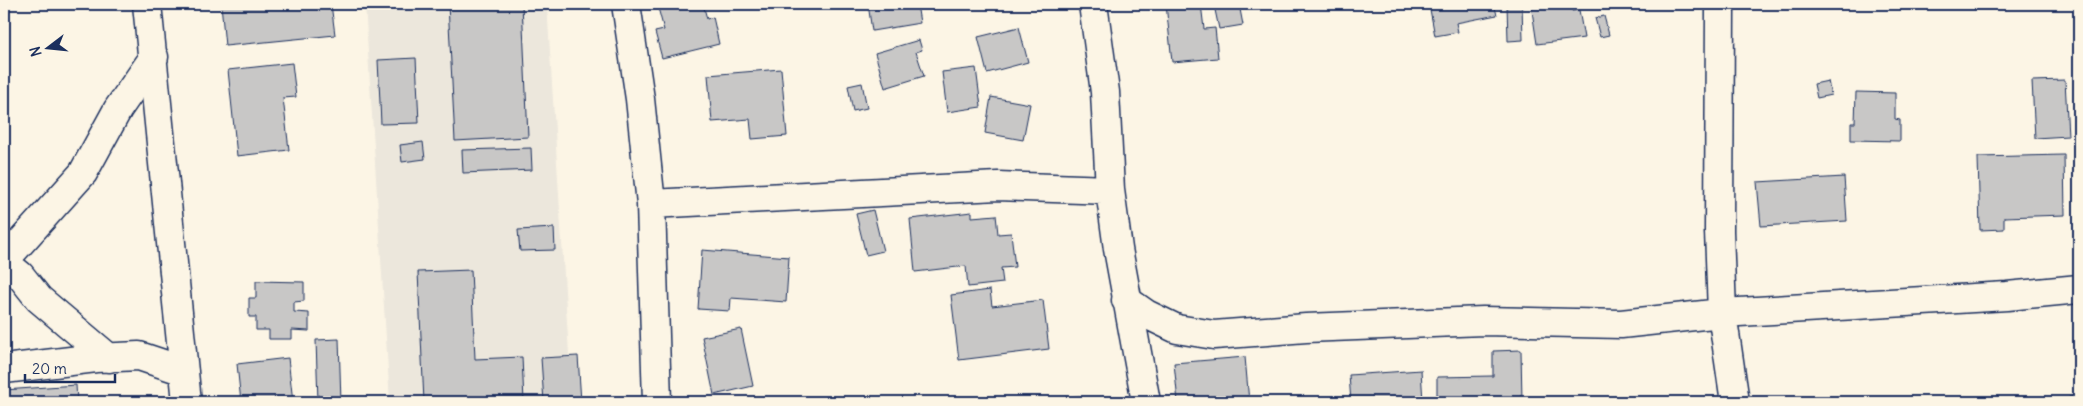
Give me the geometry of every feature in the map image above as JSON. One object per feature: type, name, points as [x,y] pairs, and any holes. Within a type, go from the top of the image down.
[{"type":"street","points":[[147,4],[154,57],[164,182],[187,402]]},
{"type":"street","points":[[626,4],[640,99],[651,204],[657,402]]},
{"type":"street","points":[[1093,4],[1105,92],[1110,190],[1126,300],[1146,402]]},
{"type":"street","points":[[1720,4],[1719,231],[1722,313],[1735,402]]},
{"type":"street","points":[[109,358],[40,299],[20,275],[4,262],[83,172],[118,108],[154,57]]},
{"type":"street","points":[[651,204],[998,186],[1110,190]]},
{"type":"street","points":[[1126,300],[1146,314],[1177,329],[1214,336],[1306,328],[1483,321],[1621,324],[1722,313],[2007,296],[2079,289]]},
{"type":"street","points":[[4,369],[139,356],[184,371]]},
{"type":"shaded area","points":[[365,4],[547,4],[572,402],[390,402]]},
{"type":"building","points":[[221,4],[331,4],[335,35],[225,46]]},
{"type":"building","points":[[448,4],[522,4],[528,137],[455,141]]},
{"type":"building","points":[[657,4],[703,4],[707,19],[713,17],[719,44],[662,58],[655,32],[664,30]]},
{"type":"building","points":[[868,4],[917,4],[920,23],[872,31]]},
{"type":"building","points":[[1166,4],[1201,4],[1204,29],[1215,28],[1218,58],[1172,62]]},
{"type":"building","points":[[1239,4],[1243,25],[1219,29],[1214,5]]},
{"type":"building","points":[[1429,4],[1494,4],[1497,15],[1456,23],[1458,32],[1435,36]]},
{"type":"building","points":[[1507,4],[1522,4],[1523,40],[1508,41]]},
{"type":"building","points":[[1531,4],[1571,4],[1572,11],[1579,10],[1584,38],[1537,44]]},
{"type":"building","points":[[1604,16],[1609,35],[1600,37],[1595,18]]},
{"type":"building","points":[[1019,27],[1028,62],[987,73],[978,37]]},
{"type":"building","points":[[919,40],[922,50],[916,52],[924,76],[885,88],[875,53]]},
{"type":"building","points":[[416,58],[419,123],[381,124],[378,60]]},
{"type":"building","points":[[292,63],[296,97],[283,98],[289,150],[237,156],[228,70]]},
{"type":"building","points":[[976,68],[981,107],[947,112],[942,72]]},
{"type":"building","points":[[781,69],[787,136],[752,139],[750,119],[712,122],[708,75]]},
{"type":"building","points":[[2065,80],[2068,136],[2035,138],[2032,81]]},
{"type":"building","points":[[1828,81],[1831,95],[1817,98],[1814,84]]},
{"type":"building","points":[[862,83],[867,108],[853,111],[848,86]]},
{"type":"building","points":[[1856,92],[1895,93],[1895,119],[1900,120],[1900,141],[1851,140],[1851,123],[1855,123]]},
{"type":"building","points":[[991,97],[1030,104],[1023,140],[985,133]]},
{"type":"building","points":[[423,142],[425,159],[402,162],[400,145]]},
{"type":"building","points":[[531,148],[532,170],[463,173],[462,150]]},
{"type":"building","points":[[2064,155],[2065,215],[2004,217],[2004,229],[1980,230],[1978,157]]},
{"type":"building","points":[[1844,177],[1847,221],[1761,226],[1757,182]]},
{"type":"building","points":[[873,210],[883,251],[866,255],[856,214]]},
{"type":"building","points":[[972,212],[972,217],[996,215],[998,234],[1011,233],[1015,267],[1001,268],[1003,283],[968,287],[966,266],[915,272],[910,219]]},
{"type":"building","points":[[554,228],[555,250],[520,251],[518,230]]},
{"type":"building","points":[[702,250],[789,257],[786,302],[731,298],[730,311],[698,309]]},
{"type":"building","points":[[471,270],[475,359],[522,357],[524,402],[424,402],[418,272]]},
{"type":"building","points":[[256,281],[304,282],[304,301],[294,302],[294,312],[309,313],[309,331],[292,330],[292,339],[269,339],[269,330],[256,330],[256,317],[249,317],[249,298],[256,298]]},
{"type":"building","points":[[990,290],[992,306],[1043,300],[1049,349],[959,360],[951,295]]},
{"type":"building","points":[[741,329],[753,386],[714,395],[702,337]]},
{"type":"building","points":[[339,339],[341,402],[318,402],[316,340]]},
{"type":"building","points":[[1521,350],[1522,402],[1437,402],[1437,377],[1493,376],[1493,351]]},
{"type":"building","points":[[578,356],[581,402],[544,402],[541,358]]},
{"type":"building","points":[[1245,357],[1249,402],[1178,402],[1174,363]]},
{"type":"building","points":[[288,358],[293,402],[241,402],[237,364]]},
{"type":"building","points":[[1421,370],[1423,402],[1351,402],[1349,375]]},
{"type":"building","points":[[2079,372],[2079,395],[2075,394]]},
{"type":"building","points":[[76,385],[77,402],[4,402],[4,390]]},
{"type":"building","points":[[1080,396],[1081,402],[997,402]]},
{"type":"building","points":[[2069,397],[2079,397],[2079,402],[2069,402]]}]
